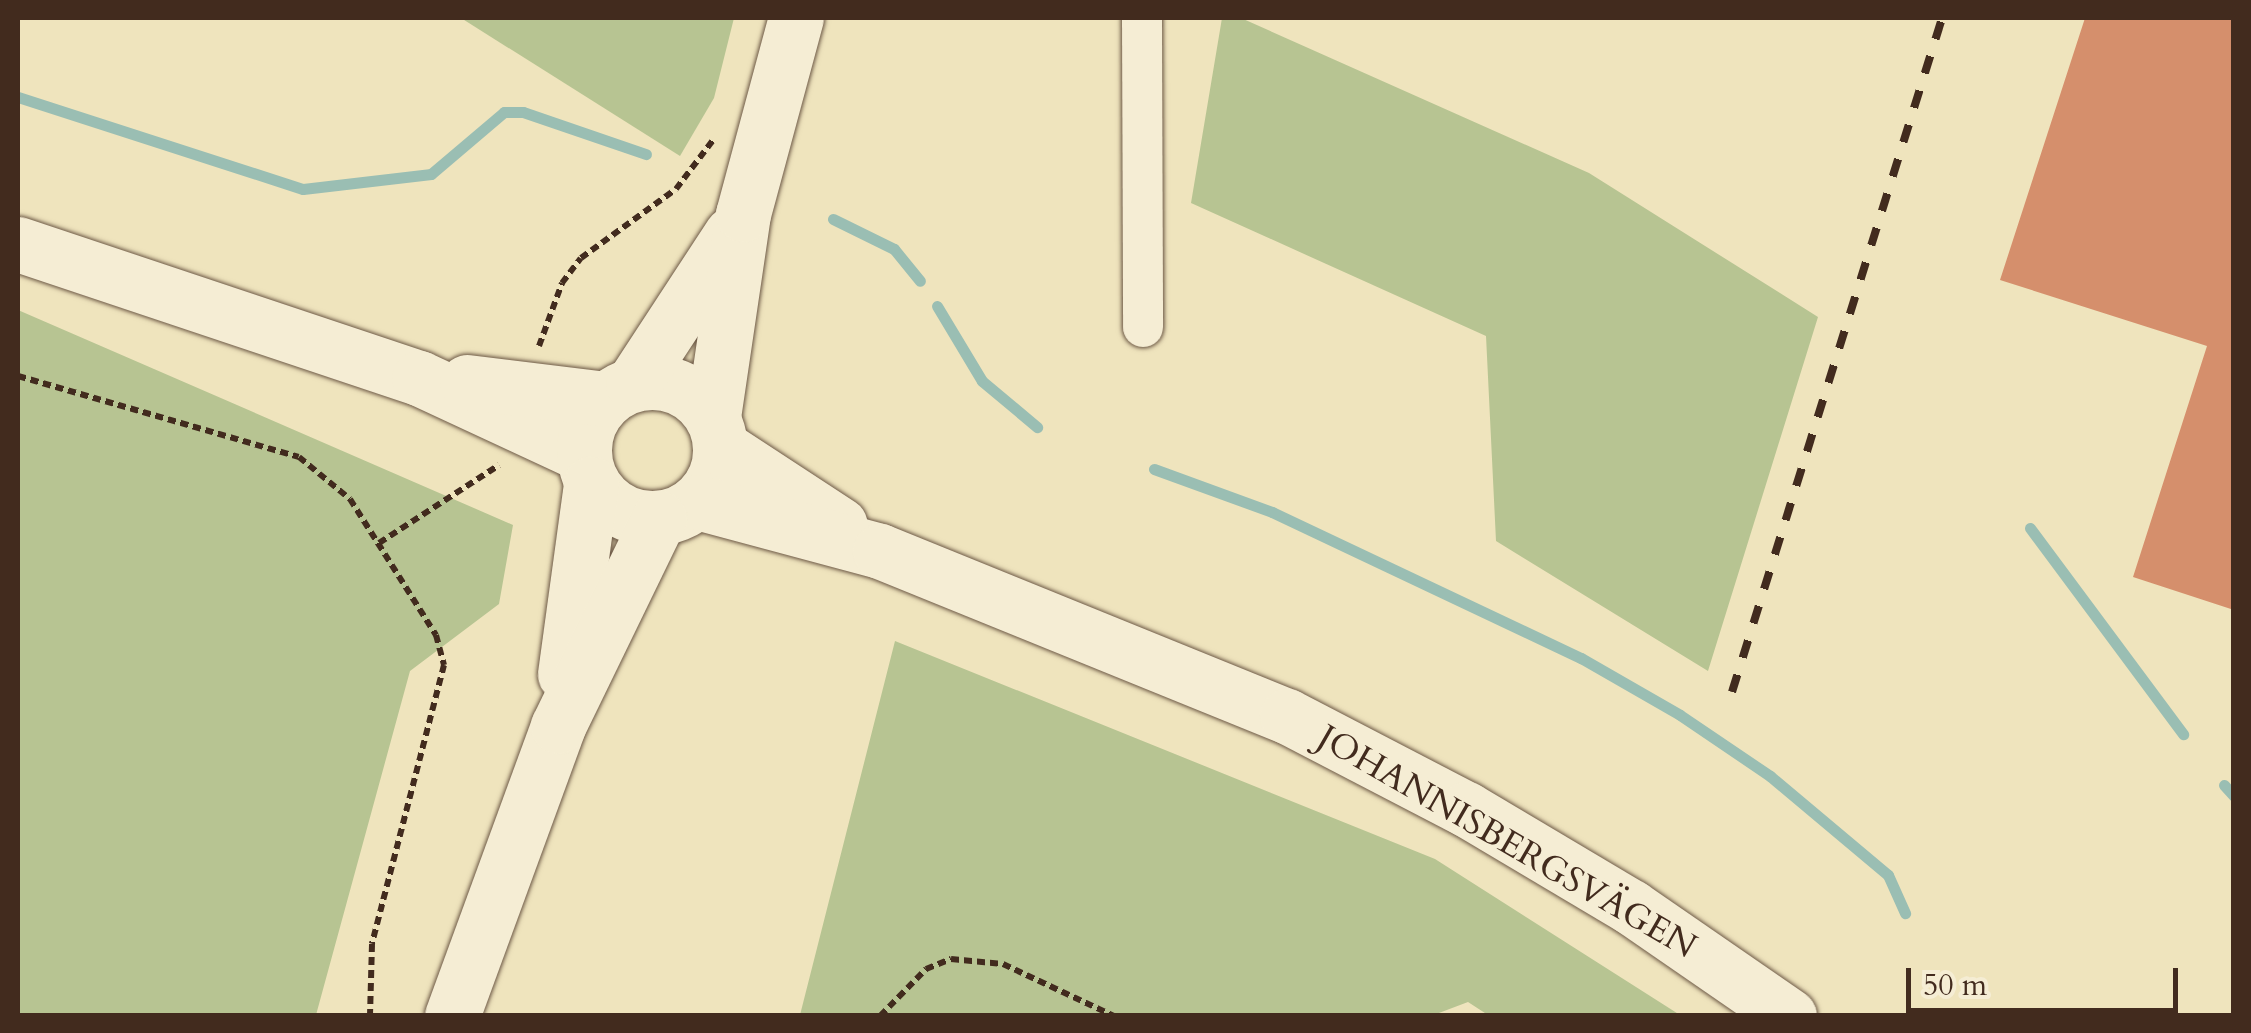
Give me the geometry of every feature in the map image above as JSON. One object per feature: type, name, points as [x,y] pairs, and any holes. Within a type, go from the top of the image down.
[{"type":"main road","points":[[452,1016],[558,726],[678,510],[716,477],[717,432],[742,214],[796,18]]},
{"type":"main road","points":[[558,726],[587,469],[588,424],[620,391],[742,214]]},
{"type":"main road","points":[[18,244],[419,378],[524,405],[664,382],[692,394],[717,432]]},
{"type":"main road","points":[[524,405],[587,469],[612,507],[640,519],[678,510]]},
{"type":"main road","name":"JOHANNISBERGSVÄGEN","points":[[717,432],[880,551]]},
{"type":"main road","name":"JOHANNISBERGSVÄGEN","points":[[678,510],[880,551],[1288,716],[1614,898],[1789,1016]]},
{"type":"street","points":[[1142,18],[1144,327]]},
{"type":"path","points":[[379,543],[492,474],[510,453],[562,284],[608,233],[676,189],[716,130]]},
{"type":"path","points":[[18,376],[299,458],[350,499],[436,635],[444,666],[372,944],[370,1016]]},
{"type":"path","points":[[880,1016],[926,969],[950,959],[1002,964],[1114,1016]]},
{"type":"green space","points":[[461,18],[734,18],[714,98],[680,156]]},
{"type":"green space","points":[[1222,18],[1241,18],[1589,173],[1818,317],[1708,671],[1496,541],[1486,336],[1191,203]]},
{"type":"green space","points":[[18,310],[513,525],[499,604],[410,671],[316,1015],[18,1015]]},
{"type":"green space","points":[[895,641],[1435,859],[1680,1015],[1488,1015],[1468,1002],[1431,1016],[800,1015]]},
{"type":"building","points":[[2085,18],[2234,18],[2234,610],[2133,577],[2207,346],[2000,280]]},
{"type":"waterway","points":[[18,97],[303,189],[431,174],[504,112],[523,112],[646,154]]},
{"type":"waterway","points":[[833,219],[894,249],[920,281]]},
{"type":"waterway","points":[[937,306],[982,381],[1037,427]]},
{"type":"waterway","points":[[1154,469],[1272,512],[1581,658],[1680,715],[1770,776],[1888,875],[1905,913]]},
{"type":"waterway","points":[[2030,528],[2183,734]]},
{"type":"waterway","points":[[2224,785],[2234,796]]},
{"type":"railway","points":[[1732,692],[1942,18]]}]
